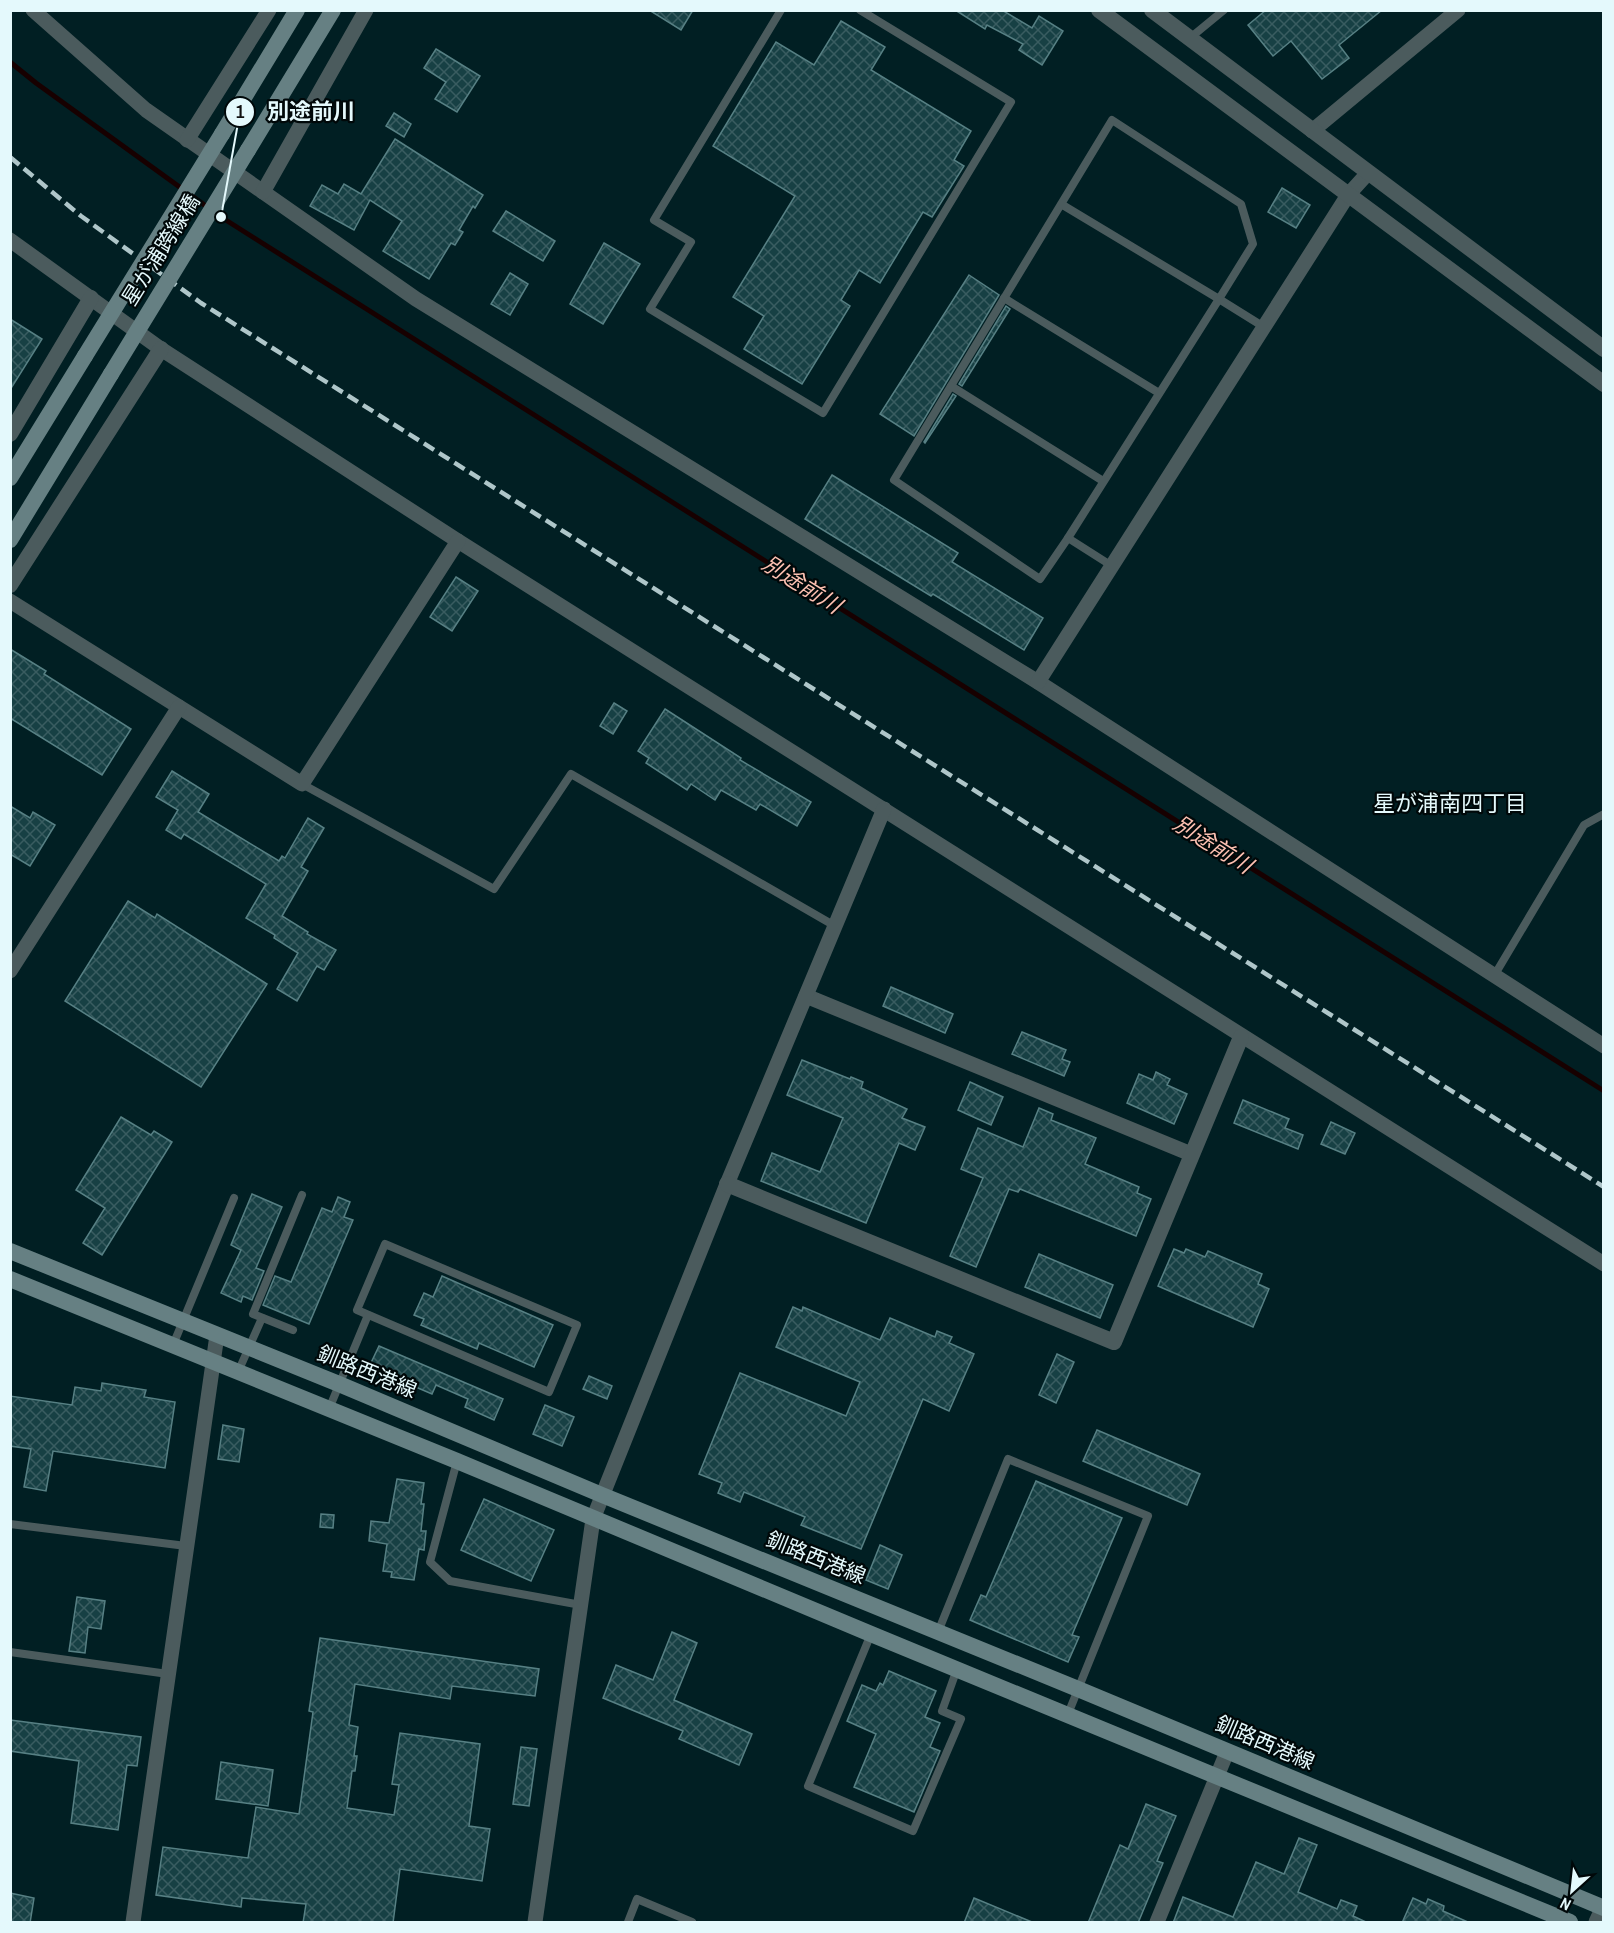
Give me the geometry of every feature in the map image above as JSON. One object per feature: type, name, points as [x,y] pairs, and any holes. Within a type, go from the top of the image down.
[{"type":"main road","name":"星が浦跨線橋","points":[[10,478],[297,10]]},
{"type":"main road","name":"星が浦跨線橋","points":[[10,540],[333,10]]},
{"type":"main road","name":"釧路西港線","points":[[10,1251],[183,1320],[602,1495],[1078,1689],[1601,1912]]},
{"type":"main road","points":[[10,1279],[457,1461],[1570,1923]]},
{"type":"street","points":[[33,10],[146,110],[416,299],[1038,682],[1604,1046]]},
{"type":"street","points":[[188,140],[269,10]]},
{"type":"street","points":[[263,192],[366,10]]},
{"type":"street","points":[[1099,10],[1603,382]]},
{"type":"street","points":[[1152,10],[1604,350]]},
{"type":"street","points":[[1312,131],[1458,10]]},
{"type":"street","points":[[1038,682],[1348,195],[1368,173]]},
{"type":"street","points":[[10,240],[162,349],[458,541],[1604,1264]]},
{"type":"street","points":[[10,434],[91,298]]},
{"type":"street","points":[[10,585],[162,349]]},
{"type":"street","points":[[10,601],[303,784],[458,541]]},
{"type":"street","points":[[10,971],[179,706]]},
{"type":"street","points":[[535,1923],[593,1519],[728,1184],[884,809]]},
{"type":"street","points":[[806,996],[1191,1154]]},
{"type":"street","points":[[728,1184],[1114,1342],[1241,1036]]},
{"type":"street","points":[[133,1923],[217,1335]]},
{"type":"street","points":[[1157,1923],[1227,1752]]},
{"type":"lane","points":[[781,10],[654,220],[691,242],[650,309],[823,413],[1011,102],[865,12]]},
{"type":"lane","points":[[1190,38],[1224,10]]},
{"type":"lane","points":[[1112,120],[1241,204],[1252,244],[1104,482],[1040,579],[894,480],[1004,298],[1112,120]]},
{"type":"lane","points":[[1061,204],[1264,327]]},
{"type":"lane","points":[[1004,298],[1160,393]]},
{"type":"lane","points":[[951,386],[1104,482]]},
{"type":"lane","points":[[1068,538],[1112,566]]},
{"type":"lane","points":[[303,784],[494,889],[571,774],[835,926]]},
{"type":"lane","points":[[1494,976],[1584,825],[1604,814]]},
{"type":"lane","points":[[293,1330],[253,1314],[302,1195]]},
{"type":"lane","points":[[173,1345],[234,1198]]},
{"type":"lane","points":[[385,1244],[578,1325],[549,1392],[368,1315],[357,1310],[385,1244]]},
{"type":"lane","points":[[329,1409],[368,1315]]},
{"type":"lane","points":[[238,1372],[262,1318]]},
{"type":"lane","points":[[938,1632],[1008,1459],[1148,1516],[1068,1714]]},
{"type":"lane","points":[[457,1461],[430,1562],[450,1581],[581,1605]]},
{"type":"lane","points":[[10,1524],[186,1546]]},
{"type":"lane","points":[[871,1634],[808,1785],[914,1831],[961,1719],[942,1711],[957,1669]]},
{"type":"lane","points":[[10,1652],[168,1674]]},
{"type":"lane","points":[[628,1923],[637,1899],[692,1923]]},
{"type":"building","points":[[649,10],[693,10],[681,30]]},
{"type":"building","points":[[955,10],[1002,10],[1032,28],[1039,16],[1063,31],[1042,65],[1019,50],[1023,44],[987,25],[985,29]]},
{"type":"building","points":[[1266,10],[1382,10],[1339,45],[1349,58],[1322,79],[1291,41],[1273,56],[1248,25]]},
{"type":"building","points":[[841,21],[885,47],[871,70],[971,131],[954,160],[964,166],[932,217],[923,212],[880,283],[859,270],[841,300],[850,306],[802,384],[744,349],[764,316],[733,297],[795,196],[713,146],[776,42],[814,65]]},
{"type":"building","points":[[436,49],[480,76],[457,112],[435,99],[446,82],[424,68]]},
{"type":"building","points":[[394,113],[411,124],[404,137],[386,126]]},
{"type":"building","points":[[395,139],[483,195],[475,208],[473,206],[459,230],[463,232],[455,245],[451,243],[429,279],[383,251],[402,221],[370,200],[354,230],[310,206],[322,185],[338,194],[344,184],[361,194]]},
{"type":"building","points":[[1282,188],[1310,205],[1296,228],[1268,212]]},
{"type":"building","points":[[506,211],[555,241],[543,261],[493,231]]},
{"type":"building","points":[[604,243],[640,264],[603,324],[570,304]]},
{"type":"building","points":[[510,273],[528,284],[510,315],[491,304]]},
{"type":"building","points":[[969,275],[999,295],[914,436],[880,414]]},
{"type":"building","points":[[1006,306],[1010,309],[962,386],[959,384]]},
{"type":"building","points":[[10,319],[42,339],[10,390]]},
{"type":"building","points":[[953,394],[956,396],[925,443],[924,442]]},
{"type":"building","points":[[832,475],[958,553],[952,562],[1043,618],[1024,650],[805,519]]},
{"type":"building","points":[[456,577],[478,591],[452,631],[430,617]]},
{"type":"building","points":[[10,649],[46,671],[44,674],[131,729],[102,775],[10,718]]},
{"type":"building","points":[[614,703],[627,711],[613,734],[600,726]]},
{"type":"building","points":[[665,709],[741,758],[740,760],[811,802],[797,826],[760,804],[756,810],[721,790],[715,800],[691,784],[687,790],[646,763],[649,758],[638,751]]},
{"type":"building","points":[[172,771],[209,794],[198,812],[279,861],[282,856],[285,858],[308,818],[324,828],[301,867],[308,871],[282,916],[308,932],[307,934],[336,950],[324,970],[317,966],[297,1001],[277,989],[298,953],[274,938],[275,935],[246,918],[266,884],[184,834],[181,839],[166,830],[178,810],[156,797]]},
{"type":"building","points":[[10,806],[30,818],[33,812],[55,825],[30,866],[10,854]]},
{"type":"building","points":[[128,901],[155,918],[157,914],[267,984],[201,1087],[65,1001]]},
{"type":"building","points":[[891,987],[953,1014],[945,1033],[883,1006]]},
{"type":"building","points":[[1022,1032],[1066,1050],[1062,1059],[1070,1062],[1064,1076],[1012,1054]]},
{"type":"building","points":[[802,1060],[863,1082],[861,1088],[907,1109],[902,1118],[925,1127],[915,1150],[899,1143],[866,1223],[761,1181],[772,1153],[820,1172],[843,1118],[787,1095]]},
{"type":"building","points":[[1156,1072],[1170,1079],[1167,1085],[1187,1094],[1174,1124],[1127,1103],[1139,1074],[1153,1080]]},
{"type":"building","points":[[970,1082],[1003,1097],[991,1125],[958,1110]]},
{"type":"building","points":[[1243,1100],[1289,1119],[1285,1128],[1303,1135],[1298,1149],[1234,1123]]},
{"type":"building","points":[[1039,1108],[1053,1114],[1051,1120],[1096,1138],[1085,1164],[1139,1187],[1137,1193],[1151,1199],[1136,1236],[1020,1189],[1018,1192],[1009,1189],[976,1267],[950,1256],[983,1178],[961,1169],[978,1128],[1023,1147]]},
{"type":"building","points":[[121,1117],[151,1135],[154,1131],[172,1142],[102,1255],[83,1243],[105,1208],[76,1190]]},
{"type":"building","points":[[1331,1122],[1355,1133],[1345,1154],[1321,1144]]},
{"type":"building","points":[[252,1194],[282,1207],[256,1268],[264,1271],[252,1300],[243,1296],[241,1302],[221,1293],[241,1250],[231,1245]]},
{"type":"building","points":[[338,1197],[350,1202],[344,1217],[353,1220],[309,1324],[263,1305],[275,1276],[291,1282],[322,1208],[332,1212]]},
{"type":"building","points":[[1174,1249],[1184,1253],[1186,1249],[1205,1257],[1208,1251],[1262,1274],[1258,1284],[1269,1289],[1253,1327],[1158,1286]]},
{"type":"building","points":[[1039,1254],[1113,1285],[1100,1318],[1025,1287]]},
{"type":"building","points":[[442,1276],[553,1325],[534,1367],[479,1343],[477,1349],[421,1325],[424,1319],[414,1315],[424,1293],[433,1297]]},
{"type":"building","points":[[793,1307],[802,1311],[803,1307],[880,1340],[890,1318],[935,1337],[937,1331],[952,1337],[949,1343],[974,1354],[949,1411],[923,1399],[861,1549],[801,1525],[805,1517],[744,1492],[740,1502],[718,1493],[722,1483],[699,1474],[740,1373],[846,1416],[860,1382],[776,1347]]},
{"type":"building","points":[[379,1346],[503,1399],[494,1420],[465,1407],[468,1399],[436,1385],[432,1394],[369,1367]]},
{"type":"building","points":[[1057,1354],[1074,1362],[1056,1403],[1039,1395]]},
{"type":"building","points":[[589,1376],[612,1386],[607,1399],[583,1389]]},
{"type":"building","points":[[102,1383],[146,1390],[144,1397],[175,1402],[165,1468],[53,1451],[46,1491],[24,1487],[31,1449],[10,1446],[10,1396],[72,1405],[75,1387],[101,1391]]},
{"type":"building","points":[[545,1405],[574,1417],[562,1446],[533,1434]]},
{"type":"building","points":[[223,1425],[244,1429],[239,1462],[218,1459]]},
{"type":"building","points":[[1097,1430],[1200,1474],[1187,1505],[1083,1461]]},
{"type":"building","points":[[397,1479],[424,1483],[421,1531],[426,1531],[424,1550],[419,1549],[414,1580],[391,1577],[392,1572],[383,1571],[387,1544],[369,1541],[371,1521],[389,1523]]},
{"type":"building","points":[[1036,1481],[1122,1518],[1072,1635],[1079,1637],[1068,1662],[970,1620],[981,1595],[986,1597]]},
{"type":"building","points":[[484,1499],[554,1530],[531,1581],[461,1550]]},
{"type":"building","points":[[321,1514],[334,1515],[333,1528],[320,1527]]},
{"type":"building","points":[[880,1545],[902,1555],[888,1589],[866,1580]]},
{"type":"building","points":[[77,1597],[105,1601],[101,1629],[88,1627],[85,1653],[69,1651]]},
{"type":"building","points":[[672,1632],[697,1643],[674,1700],[752,1734],[739,1765],[679,1739],[683,1731],[603,1698],[616,1665],[653,1680]]},
{"type":"building","points":[[320,1638],[539,1669],[535,1696],[452,1686],[450,1699],[355,1684],[349,1725],[358,1727],[354,1756],[357,1756],[355,1771],[352,1771],[347,1808],[394,1815],[399,1785],[392,1784],[400,1733],[480,1744],[469,1826],[490,1829],[482,1881],[400,1869],[393,1923],[303,1923],[306,1904],[242,1898],[241,1907],[156,1895],[163,1847],[248,1858],[256,1807],[299,1814],[313,1712],[309,1711]]},
{"type":"building","points":[[889,1671],[936,1691],[925,1717],[940,1723],[930,1747],[940,1751],[914,1812],[854,1787],[876,1734],[847,1721],[862,1685],[876,1691],[880,1683],[883,1685]]},
{"type":"building","points":[[10,1720],[141,1737],[137,1766],[127,1765],[118,1830],[71,1823],[79,1761],[10,1751]]},
{"type":"building","points":[[521,1747],[537,1749],[529,1806],[513,1804]]},
{"type":"building","points":[[221,1762],[273,1770],[268,1806],[216,1799]]},
{"type":"building","points":[[1146,1804],[1176,1816],[1157,1861],[1163,1863],[1138,1923],[1088,1923],[1120,1845],[1128,1849]]},
{"type":"building","points":[[1299,1838],[1317,1845],[1298,1892],[1337,1909],[1341,1900],[1357,1906],[1353,1916],[1368,1923],[1173,1923],[1183,1897],[1233,1917],[1256,1862],[1284,1874]]},
{"type":"building","points":[[10,1893],[34,1898],[30,1923],[10,1923]]},
{"type":"building","points":[[974,1898],[1032,1922],[1032,1923],[964,1923]]},
{"type":"building","points":[[1413,1898],[1426,1904],[1428,1899],[1444,1906],[1443,1911],[1470,1923],[1402,1923]]},
{"type":"waterway","name":"別途前川","points":[[10,62],[221,217],[1604,1091]]},
{"type":"railway","points":[[10,157],[81,216],[201,303],[1604,1187]]},
{"type":"place","name":"別途前川","points":[[221,217]]},
{"type":"district","name":"星が浦南四丁目","points":[[1450,803]]}]
